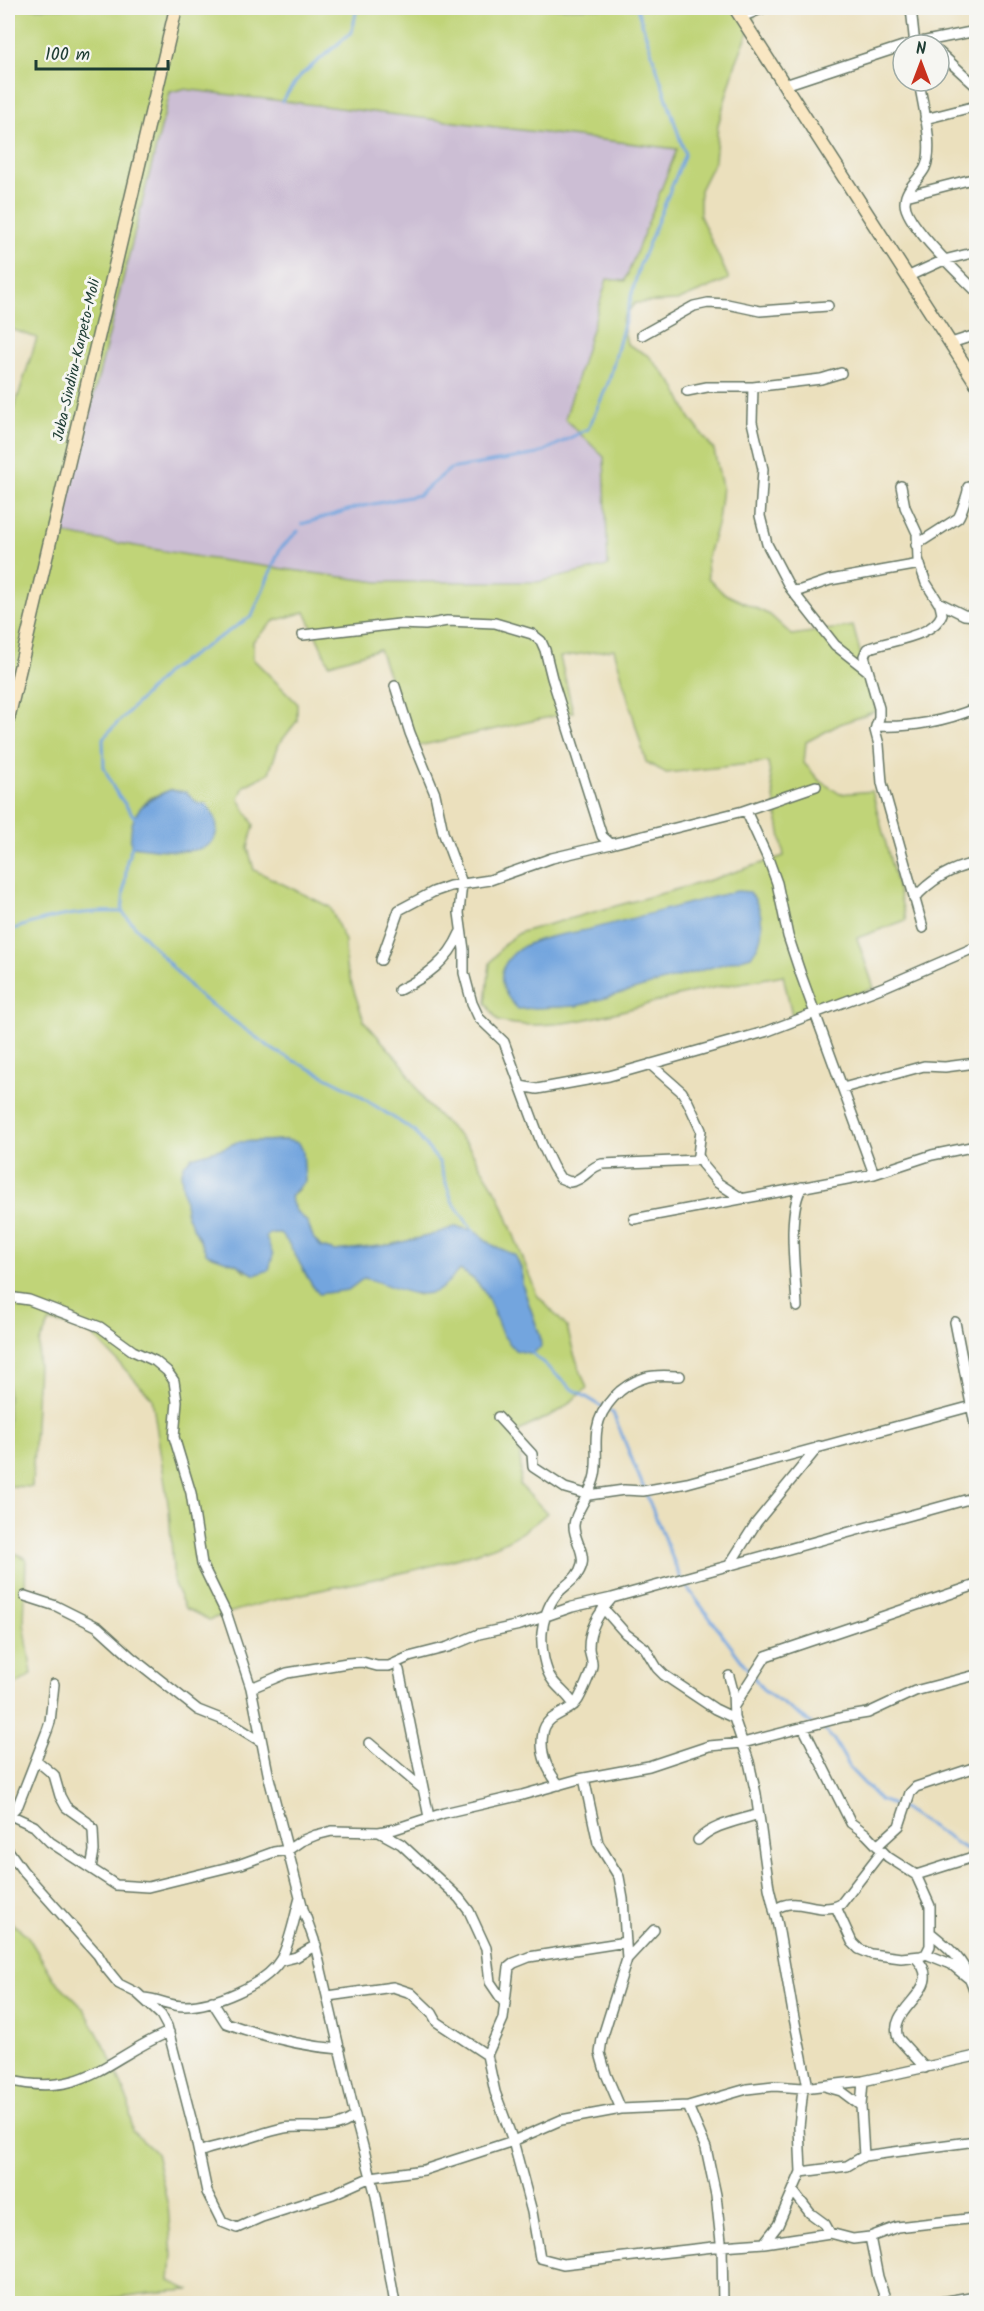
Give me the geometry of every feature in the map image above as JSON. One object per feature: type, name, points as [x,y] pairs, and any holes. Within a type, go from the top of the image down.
[{"type":"main road","name":"Juba-Sindiru-Karpeto-Moli","points":[[8,719],[176,8]]},
{"type":"main road","points":[[738,12],[976,383]]},
{"type":"street","points":[[738,12],[764,8]]},
{"type":"street","points":[[910,33],[911,8]]},
{"type":"street","points":[[951,37],[976,31]]},
{"type":"street","points":[[785,85],[891,51]]},
{"type":"street","points":[[951,63],[976,86]]},
{"type":"street","points":[[921,93],[928,148],[925,168],[906,196],[905,205],[909,217],[944,260],[976,291]]},
{"type":"street","points":[[925,119],[976,106]]},
{"type":"street","points":[[906,196],[976,177]]},
{"type":"street","points":[[908,277],[944,260],[976,252]]},
{"type":"street","points":[[642,335],[694,306],[708,303],[727,303],[760,311],[828,306]]},
{"type":"street","points":[[951,343],[976,335]]},
{"type":"street","points":[[687,391],[707,387],[753,387],[841,373]]},
{"type":"street","points":[[753,387],[752,422],[763,469],[760,516],[763,536],[793,591],[835,645],[868,671]]},
{"type":"street","points":[[901,486],[904,507],[917,533],[916,545],[926,583],[942,610],[938,622]]},
{"type":"street","points":[[916,545],[958,518],[962,503],[968,494],[968,487]]},
{"type":"street","points":[[793,591],[830,580],[920,564]]},
{"type":"street","points":[[938,602],[964,615]]},
{"type":"street","points":[[923,927],[882,783],[876,726],[879,708],[864,656],[867,650],[925,631],[948,617],[976,616]]},
{"type":"street","points":[[303,635],[399,624],[425,625],[447,621],[495,623],[532,634],[541,641],[545,650],[602,836],[611,844]]},
{"type":"street","points":[[395,686],[410,734],[435,794],[443,832],[462,883],[460,905],[464,978],[472,1003],[479,1018],[504,1042],[553,1167],[560,1178],[564,1181],[575,1182],[590,1169],[602,1164],[699,1160]]},
{"type":"street","points":[[876,726],[898,726],[953,717],[976,708]]},
{"type":"street","points":[[381,960],[399,910],[433,892],[462,883],[490,880],[552,858],[743,811],[816,786]]},
{"type":"street","points":[[743,811],[751,817],[777,883],[788,936],[874,1174]]},
{"type":"street","points":[[914,899],[927,885],[948,871],[976,863]]},
{"type":"street","points":[[399,990],[417,981],[441,963],[456,942],[461,930]]},
{"type":"street","points":[[520,1086],[537,1089],[609,1076],[768,1031],[886,986],[976,947]]},
{"type":"street","points":[[843,1088],[924,1066],[945,1067],[976,1063]]},
{"type":"street","points":[[650,1064],[682,1092],[688,1102],[701,1130],[699,1160],[718,1183],[741,1198]]},
{"type":"street","points":[[634,1219],[874,1174],[932,1155],[976,1146]]},
{"type":"street","points":[[797,1307],[793,1221],[796,1197],[802,1187]]},
{"type":"street","points":[[8,1297],[29,1300],[68,1317],[87,1321],[99,1327],[133,1351],[155,1361],[167,1371],[174,1381],[177,1402],[174,1437],[190,1493],[202,1564],[227,1615],[250,1688],[260,1742],[300,1897],[316,1946],[371,2177],[395,2304]]},
{"type":"street","points":[[955,1322],[974,1406],[976,1430]]},
{"type":"street","points":[[574,1705],[549,1675],[542,1646],[542,1633],[545,1615],[556,1595],[575,1579],[582,1563],[573,1527],[589,1495],[595,1476],[597,1431],[604,1408],[623,1390],[645,1377],[680,1376]]},
{"type":"street","points":[[498,1417],[532,1454],[533,1467],[565,1488],[589,1495],[624,1490],[643,1491],[687,1483],[974,1406]]},
{"type":"street","points":[[730,1564],[763,1514],[819,1446]]},
{"type":"street","points":[[250,1688],[287,1673],[347,1663],[362,1662],[389,1666],[409,1657],[448,1647],[479,1634],[520,1625],[545,1615],[976,1497]]},
{"type":"street","points":[[734,1706],[766,1656],[976,1585]]},
{"type":"street","points":[[25,1596],[56,1606],[98,1627],[131,1657],[198,1710],[231,1723],[260,1742]]},
{"type":"street","points":[[558,1785],[545,1764],[542,1748],[543,1732],[547,1722],[574,1705],[591,1669],[589,1646],[594,1622],[612,1598]]},
{"type":"street","points":[[603,1608],[626,1634],[645,1648],[664,1675],[715,1709],[734,1718]]},
{"type":"street","points":[[399,1670],[429,1817]]},
{"type":"street","points":[[54,1684],[50,1722],[18,1805],[9,1814],[34,1826],[50,1842],[116,1885],[148,1887],[288,1850],[302,1841],[332,1831],[379,1832],[395,1829],[429,1817],[584,1778],[639,1769],[709,1746],[743,1743],[843,1717],[868,1713],[915,1691],[976,1675]]},
{"type":"street","points":[[729,1676],[734,1718],[749,1762],[759,1814],[769,1888],[806,2087],[799,2127],[801,2172],[778,2225],[764,2243]]},
{"type":"street","points":[[803,1728],[851,1823],[866,1834],[888,1857],[916,1875],[930,1906],[932,1934],[926,1954]]},
{"type":"street","points":[[369,1743],[423,1789]]},
{"type":"street","points":[[36,1760],[54,1775],[66,1807],[93,1829],[94,1851],[91,1868]]},
{"type":"street","points":[[774,1910],[783,1903],[793,1902],[823,1909],[836,1907],[847,1897],[880,1848],[899,1826],[910,1793],[916,1787],[976,1767]]},
{"type":"street","points":[[584,1778],[598,1843],[618,1877],[623,1899],[627,1959],[602,2039],[600,2053],[621,2109]]},
{"type":"street","points":[[698,1840],[706,1832],[715,1828],[759,1814]]},
{"type":"street","points":[[379,1832],[401,1844],[459,1898],[469,1911],[486,1948],[490,1982],[505,2004]]},
{"type":"street","points":[[8,1850],[23,1871],[98,1955],[105,1968],[119,1984],[144,1998],[161,2015],[169,2032],[207,2192],[222,2222],[237,2228],[262,2217],[333,2194],[371,2177],[424,2170],[513,2141],[561,2120],[621,2109],[688,2106],[747,2089],[774,2086],[822,2086],[862,2081],[976,2055]]},
{"type":"street","points":[[916,1875],[976,1856]]},
{"type":"street","points":[[144,1998],[158,1999],[183,2006],[212,2001],[228,1996],[266,1976],[280,1961],[290,1938],[300,1897]]},
{"type":"street","points":[[836,1907],[852,1942],[860,1949],[872,1954],[901,1958],[926,1954],[951,1964],[972,1981]]},
{"type":"street","points":[[627,1959],[654,1930]]},
{"type":"street","points":[[932,1934],[959,1957],[972,1981],[976,1996]]},
{"type":"street","points":[[626,1942],[528,1957],[514,1962],[509,1967],[503,2019],[487,2055],[495,2092],[513,2141],[532,2212],[540,2258],[563,2264],[764,2243],[830,2233],[853,2239],[870,2237],[897,2228],[976,2218]]},
{"type":"street","points":[[280,1961],[296,1957],[316,1946]]},
{"type":"street","points":[[915,1957],[922,1964],[925,1981],[916,1998],[898,2018],[896,2032],[898,2038],[925,2068]]},
{"type":"street","points":[[328,1996],[393,1987],[411,1993],[432,2013],[437,2022],[487,2055]]},
{"type":"street","points":[[212,2001],[226,2023],[274,2038],[317,2047],[340,2049]]},
{"type":"street","points":[[8,2080],[24,2085],[48,2085],[75,2081],[96,2073],[136,2048],[169,2032]]},
{"type":"street","points":[[862,2081],[864,2156]]},
{"type":"street","points":[[822,2086],[841,2091],[861,2106]]},
{"type":"street","points":[[688,2106],[706,2148],[716,2195],[730,2304]]},
{"type":"street","points":[[199,2152],[217,2144],[237,2142],[285,2128],[328,2128],[348,2122],[355,2116]]},
{"type":"street","points":[[801,2172],[847,2166],[864,2156],[976,2141]]},
{"type":"street","points":[[793,2191],[810,2213],[825,2224],[830,2233]]},
{"type":"street","points":[[870,2237],[878,2277],[887,2304]]},
{"type":"street","points":[[722,2246],[723,2304]]},
{"type":"street","points":[[929,2304],[976,2296]]},
{"type":"shaded area","points":[[183,89],[677,149],[625,282],[606,279],[604,457],[609,566],[538,582],[378,582],[205,558],[59,533],[170,92]]},
{"type":"green space","points":[[8,8],[758,8],[736,63],[718,125],[715,160],[700,190],[700,216],[729,279],[677,301],[635,303],[622,319],[627,344],[649,356],[674,385],[690,418],[714,450],[722,487],[718,521],[707,559],[708,578],[723,593],[770,615],[792,635],[853,626],[876,711],[840,724],[806,742],[804,763],[819,780],[840,794],[872,791],[906,920],[857,938],[874,988],[792,1015],[783,975],[697,991],[624,1011],[571,1022],[521,1025],[498,1021],[486,1003],[490,963],[505,943],[521,932],[707,881],[784,856],[768,762],[666,773],[646,762],[614,649],[560,657],[573,712],[414,747],[379,649],[329,664],[305,612],[274,621],[253,641],[253,659],[297,703],[297,721],[279,744],[269,773],[244,786],[239,799],[254,825],[248,848],[254,870],[330,907],[345,941],[346,967],[364,1021],[403,1065],[426,1104],[467,1144],[498,1194],[537,1295],[567,1327],[587,1388],[561,1410],[517,1432],[521,1467],[520,1485],[547,1513],[522,1532],[497,1545],[412,1571],[266,1602],[209,1620],[185,1608],[174,1584],[169,1510],[152,1398],[87,1329],[50,1322],[39,1343],[32,1487],[8,1486],[8,407],[14,409],[37,338],[8,328]],"holes":[[[183,89],[677,149],[625,281],[607,279],[565,419],[604,457],[608,566],[538,582],[378,582],[205,558],[59,533],[170,92]],[[170,790],[186,792],[197,803],[137,813],[150,798]],[[285,1140],[299,1143],[299,1189],[290,1197],[295,1210],[307,1222],[313,1239],[321,1247],[335,1251],[390,1245],[455,1227],[473,1230],[494,1246],[515,1255],[522,1271],[522,1284],[540,1336],[502,1334],[483,1289],[460,1270],[451,1278],[418,1295],[383,1282],[364,1278],[348,1290],[313,1287],[286,1238],[280,1233],[269,1233],[265,1237],[246,1272],[236,1264],[207,1254],[187,1216],[192,1157],[237,1142]]]},
{"type":"green space","points":[[8,1550],[26,1558],[24,1623],[32,1674],[10,1689],[8,1695]]},
{"type":"green space","points":[[8,1920],[27,1935],[54,1979],[84,2009],[110,2056],[129,2104],[132,2131],[156,2153],[168,2206],[172,2255],[170,2281],[189,2290],[106,2299],[103,2303],[8,2303]]},
{"type":"water","points":[[170,790],[186,792],[197,803],[206,804],[217,826],[216,834],[211,842],[203,848],[179,851],[131,846],[132,825],[138,810],[151,799]]},
{"type":"water","points":[[737,891],[750,892],[761,915],[760,941],[751,956],[577,1006],[518,1009],[507,996],[502,982],[503,968],[513,954],[530,943]]},
{"type":"water","points":[[286,1140],[299,1143],[303,1151],[305,1181],[290,1197],[295,1210],[307,1222],[314,1239],[321,1247],[335,1251],[390,1245],[455,1227],[473,1230],[494,1246],[515,1255],[522,1271],[522,1284],[540,1336],[541,1347],[532,1354],[515,1350],[502,1334],[482,1289],[460,1270],[442,1288],[430,1293],[411,1293],[364,1278],[348,1290],[319,1294],[308,1279],[291,1246],[280,1233],[270,1233],[266,1237],[273,1255],[269,1270],[255,1275],[236,1264],[207,1254],[187,1216],[181,1175],[184,1165],[192,1157],[237,1142]]},
{"type":"waterway","points":[[282,101],[300,76],[352,32],[357,8]]},
{"type":"waterway","points":[[302,524],[358,507],[419,495],[450,469],[538,454],[588,429],[609,381],[639,267],[685,154],[637,8]]},
{"type":"waterway","points":[[135,818],[114,789],[104,767],[103,738],[168,671],[252,616],[280,549],[298,531]]},
{"type":"waterway","points":[[122,912],[127,861],[133,843]]},
{"type":"waterway","points":[[8,931],[64,915],[122,912],[198,995],[275,1051],[346,1087],[414,1131],[439,1162],[452,1201],[474,1232]]},
{"type":"waterway","points":[[531,1352],[571,1388],[613,1413],[681,1579],[764,1691],[811,1723]]},
{"type":"waterway","points":[[820,1726],[834,1740],[852,1771],[880,1800],[904,1809],[973,1854]]}]
